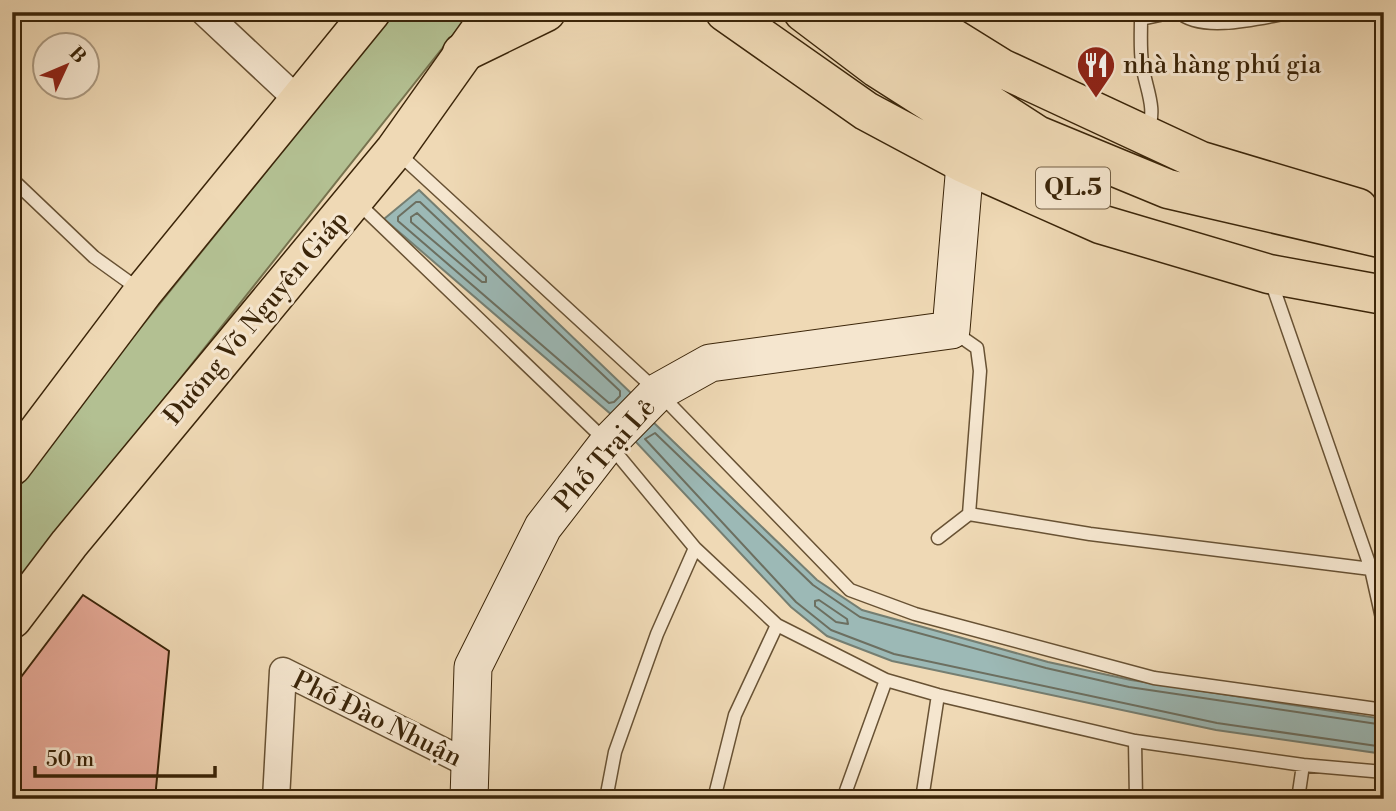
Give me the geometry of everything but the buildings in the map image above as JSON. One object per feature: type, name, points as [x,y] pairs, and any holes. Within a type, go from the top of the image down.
[{"type":"main road","points":[[12,466],[143,292],[371,12]]},
{"type":"main road","name":"Đường Võ Nguyên Giáp","points":[[12,619],[69,544],[395,150],[493,12]]},
{"type":"main road","points":[[462,53],[545,12]]},
{"type":"main road","name":"QL.5","points":[[803,12],[877,68],[1045,177],[1160,221],[1384,274]]},
{"type":"main road","name":"QL.5","points":[[856,12],[898,45],[1037,135],[1168,189],[1384,239]]},
{"type":"main road","points":[[915,14],[1001,68],[1201,161],[1384,216]]},
{"type":"main road","name":"QL.5","points":[[735,19],[866,111],[965,164],[1100,224],[1269,274],[1384,295]]},
{"type":"street","points":[[204,12],[300,102]]},
{"type":"street","points":[[951,330],[965,164]]},
{"type":"street","name":"Phố Trại Lẻ","points":[[470,782],[473,667],[543,527],[608,443],[658,392],[710,363],[951,330]]},
{"type":"street","name":"Phố Đào Nhuận","points":[[276,799],[283,671],[470,782]]},
{"type":"lane","points":[[1145,136],[1153,119],[1142,65],[1141,19],[1176,12],[1194,22],[1216,23],[1293,12]]},
{"type":"lane","points":[[395,150],[658,392],[850,590],[915,614],[1154,678],[1384,710]]},
{"type":"lane","points":[[12,180],[94,257],[143,292]]},
{"type":"lane","points":[[354,199],[608,443],[695,548],[777,625],[886,680],[938,695],[1135,741],[1303,765],[1384,772]]},
{"type":"lane","points":[[1269,274],[1301,373],[1371,569],[1384,627]]},
{"type":"lane","points":[[951,330],[977,348],[980,370],[969,514]]},
{"type":"lane","points":[[938,538],[969,514],[1090,534],[1371,569]]},
{"type":"lane","points":[[606,799],[615,752],[657,634],[695,548]]},
{"type":"lane","points":[[714,799],[736,715],[777,625]]},
{"type":"lane","points":[[843,799],[886,680]]},
{"type":"lane","points":[[922,799],[938,695]]},
{"type":"lane","points":[[1135,741],[1136,799]]},
{"type":"lane","points":[[1298,799],[1303,765]]},
{"type":"green space","points":[[386,12],[471,12],[12,591],[12,487],[265,173]]},
{"type":"water","points":[[419,190],[632,394],[612,415],[384,219]]},
{"type":"water","points":[[651,420],[817,580],[862,610],[1048,662],[1131,680],[1384,719],[1384,754],[1216,730],[892,661],[827,636],[791,607],[635,441]]},
{"type":"place","name":"nhà hàng phú gia","points":[[1096,99]]}]
